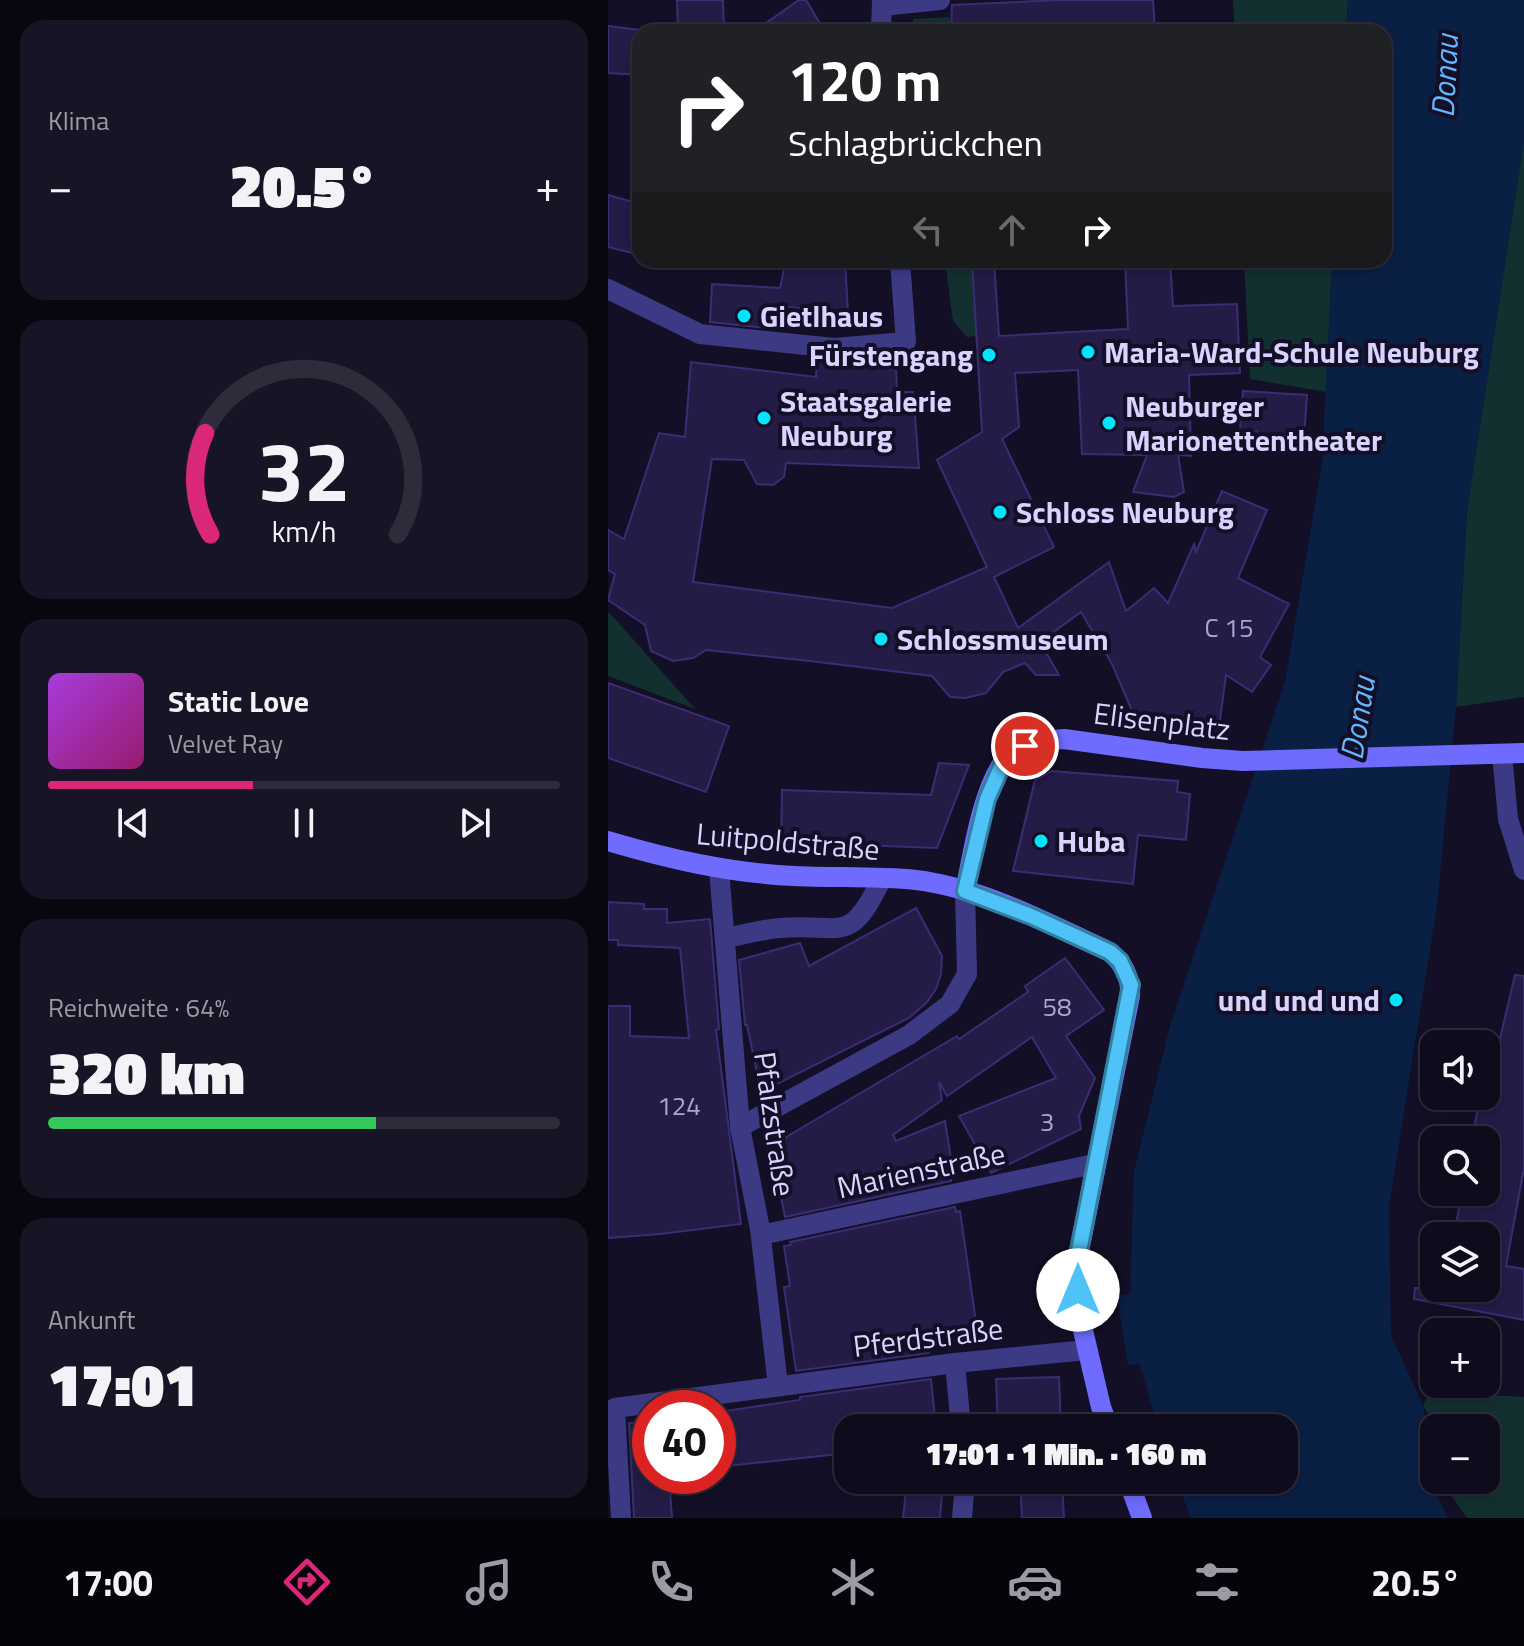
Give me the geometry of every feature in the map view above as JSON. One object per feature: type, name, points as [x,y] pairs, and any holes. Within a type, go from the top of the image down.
[{"type":"main road","name":"Elisenplatz","points":[[965,891],[987,799],[1003,763],[1025,746],[1042,740],[1064,739],[1243,761],[1524,753]]},
{"type":"main road","name":"Luitpoldstraße","points":[[608,841],[719,869],[791,876],[917,880],[965,891],[1031,916],[1110,952],[1120,961],[1127,972],[1130,996],[1078,1256],[1086,1350],[1105,1414]]},
{"type":"main road","points":[[1133,1494],[1142,1518]]},
{"type":"street","points":[[881,24],[882,3],[940,0]]},
{"type":"street","points":[[608,289],[700,334],[834,348],[906,342],[901,268]]},
{"type":"street","points":[[1502,754],[1508,819],[1524,870]]},
{"type":"street","name":"Pfalzstraße","points":[[719,869],[740,1127],[761,1235],[778,1386]]},
{"type":"street","points":[[725,938],[781,928],[841,930],[870,903],[881,880]]},
{"type":"street","points":[[740,1127],[909,1035],[950,1004],[967,974],[965,891]]},
{"type":"street","name":"Marienstraße","points":[[761,1235],[1094,1164]]},
{"type":"street","name":"Pferdstraße","points":[[621,1518],[615,1408],[955,1363],[1086,1350]]},
{"type":"street","points":[[955,1363],[960,1414]]},
{"type":"street","points":[[962,1518],[964,1494]]},
{"type":"green space","points":[[1233,0],[1348,0],[1346,24],[1234,24]]},
{"type":"green space","points":[[950,17],[950,24],[913,24],[913,19]]},
{"type":"green space","points":[[1524,140],[1524,697],[1456,707],[1467,510]]},
{"type":"green space","points":[[946,268],[972,268],[976,336],[967,337],[953,321]]},
{"type":"green space","points":[[1244,268],[1332,268],[1326,392],[1250,379]]},
{"type":"green space","points":[[608,612],[616,620],[695,709],[608,676]]},
{"type":"green space","points":[[1524,1397],[1524,1518],[1467,1518],[1451,1495],[1500,1494],[1500,1414],[1428,1414],[1423,1405],[1427,1398]]},
{"type":"water","name":"Donau","points":[[1348,0],[1524,0],[1524,140],[1467,510],[1456,707],[1437,906],[1389,1206],[1391,1335],[1424,1414],[1420,1414],[1420,1494],[1436,1494],[1448,1518],[1191,1518],[1182,1494],[1298,1494],[1298,1414],[1154,1414],[1140,1364],[1128,1365],[1117,1296],[1130,1294],[1134,1171],[1170,1026],[1285,682],[1322,463],[1332,268],[1392,268],[1392,24],[1346,24]]},
{"type":"building","points":[[677,0],[723,0],[724,24],[678,24]]},
{"type":"building","points":[[799,0],[806,0],[820,24],[764,24]]},
{"type":"building","points":[[1153,0],[1154,24],[951,24],[952,5]]},
{"type":"building","points":[[608,26],[632,29],[632,74],[608,73]]},
{"type":"building","points":[[608,195],[632,202],[632,253],[608,247]]},
{"type":"building","points":[[784,268],[845,268],[848,313],[779,306],[777,329],[710,322],[712,284],[780,288]]},
{"type":"building","points":[[972,268],[995,268],[999,336],[1128,329],[1125,268],[1171,268],[1173,306],[1237,304],[1240,373],[1189,375],[1191,456],[1178,455],[1184,492],[1174,497],[1133,492],[1147,455],[1082,454],[1078,370],[1015,373],[1019,427],[1002,439],[1054,547],[994,577],[1018,628],[1109,562],[1126,611],[1154,588],[1168,603],[1194,544],[1196,552],[1222,491],[1267,510],[1238,578],[1289,604],[1260,657],[1271,665],[1252,692],[1226,675],[1218,735],[1138,725],[1112,664],[1081,612],[1040,642],[1059,675],[1036,675],[1025,663],[1003,672],[986,693],[965,698],[950,697],[932,676],[706,650],[693,658],[673,661],[651,651],[645,625],[608,600],[615,574],[608,570],[608,530],[624,539],[659,433],[685,437],[691,362],[816,377],[817,361],[896,370],[897,392],[913,392],[919,468],[786,463],[784,477],[773,485],[757,484],[744,460],[712,459],[693,582],[892,608],[987,567],[937,460],[982,432]]},
{"type":"building","points":[[1243,391],[1307,395],[1303,452],[1256,448],[1257,432],[1240,430]]},
{"type":"building","points":[[608,683],[729,726],[706,792],[608,758]]},
{"type":"building","points":[[939,763],[969,765],[937,848],[781,842],[782,790],[931,795]]},
{"type":"building","points":[[1052,771],[1178,781],[1177,792],[1190,794],[1186,840],[1138,835],[1133,884],[1013,871],[1035,780]]},
{"type":"building","points":[[608,902],[644,904],[644,909],[667,909],[667,923],[710,919],[719,1029],[716,1030],[741,1224],[608,1238],[608,1006],[630,1006],[630,1036],[689,1038],[680,948],[618,945],[618,940],[608,940]]},
{"type":"building","points":[[916,908],[942,956],[941,974],[927,1002],[909,1018],[761,1092],[745,1025],[739,960],[800,943],[809,966]]},
{"type":"building","points":[[1065,958],[1104,1010],[1066,1036],[1095,1078],[1079,1116],[1081,1129],[991,1173],[959,1116],[1056,1078],[1032,1037],[947,1096],[939,1082],[942,1100],[893,1135],[896,1141],[945,1121],[953,1171],[950,1171],[951,1181],[785,1217],[771,1146],[957,1036],[959,1039],[1028,992],[1025,986]]},
{"type":"building","points":[[1515,975],[1524,976],[1524,1168],[1506,1266],[1524,1269],[1524,1320],[1430,1302],[1500,1302],[1500,1222],[1457,1222],[1459,1206],[1500,1206],[1500,1126],[1475,1126],[1477,1110],[1500,1110],[1500,1039]]},
{"type":"building","points":[[955,1207],[956,1212],[960,1211],[978,1336],[928,1343],[929,1353],[796,1371],[784,1287],[790,1286],[784,1246],[791,1245],[790,1242]]},
{"type":"building","points":[[1415,1288],[1420,1288],[1420,1300],[1414,1299]]},
{"type":"building","points":[[1059,1377],[1060,1414],[997,1414],[996,1379]]},
{"type":"building","points":[[931,1379],[935,1414],[834,1414],[834,1455],[736,1465],[736,1409],[800,1400],[800,1397]]},
{"type":"building","points":[[629,1423],[632,1423],[632,1480]]},
{"type":"building","points":[[633,1494],[670,1494],[672,1518],[634,1518]]},
{"type":"building","points":[[906,1494],[942,1494],[940,1518],[903,1518]]},
{"type":"building","points":[[1021,1494],[1063,1494],[1064,1518],[1022,1518]]},
{"type":"place","name":"Gietlhaus","points":[[744,316]]},
{"type":"place","name":"Maria-Ward-Schule Neuburg","points":[[1088,352]]},
{"type":"place","name":"Fürstengang","points":[[989,355]]},
{"type":"place","name":"Staatsgalerie Neuburg","points":[[764,418]]},
{"type":"place","name":"Neuburger Marionettentheater","points":[[1109,423]]},
{"type":"place","name":"Schloss Neuburg","points":[[1000,512]]},
{"type":"place","name":"Schlossmuseum","points":[[881,639]]},
{"type":"place","name":"Huba","points":[[1041,841]]},
{"type":"place","name":"und und und","points":[[1396,1000]]},
{"type":"route","points":[[1025,746],[1003,763],[987,799],[965,891],[1031,916],[1110,952],[1127,972],[1131,985],[1078,1256],[1078,1290]]}]
